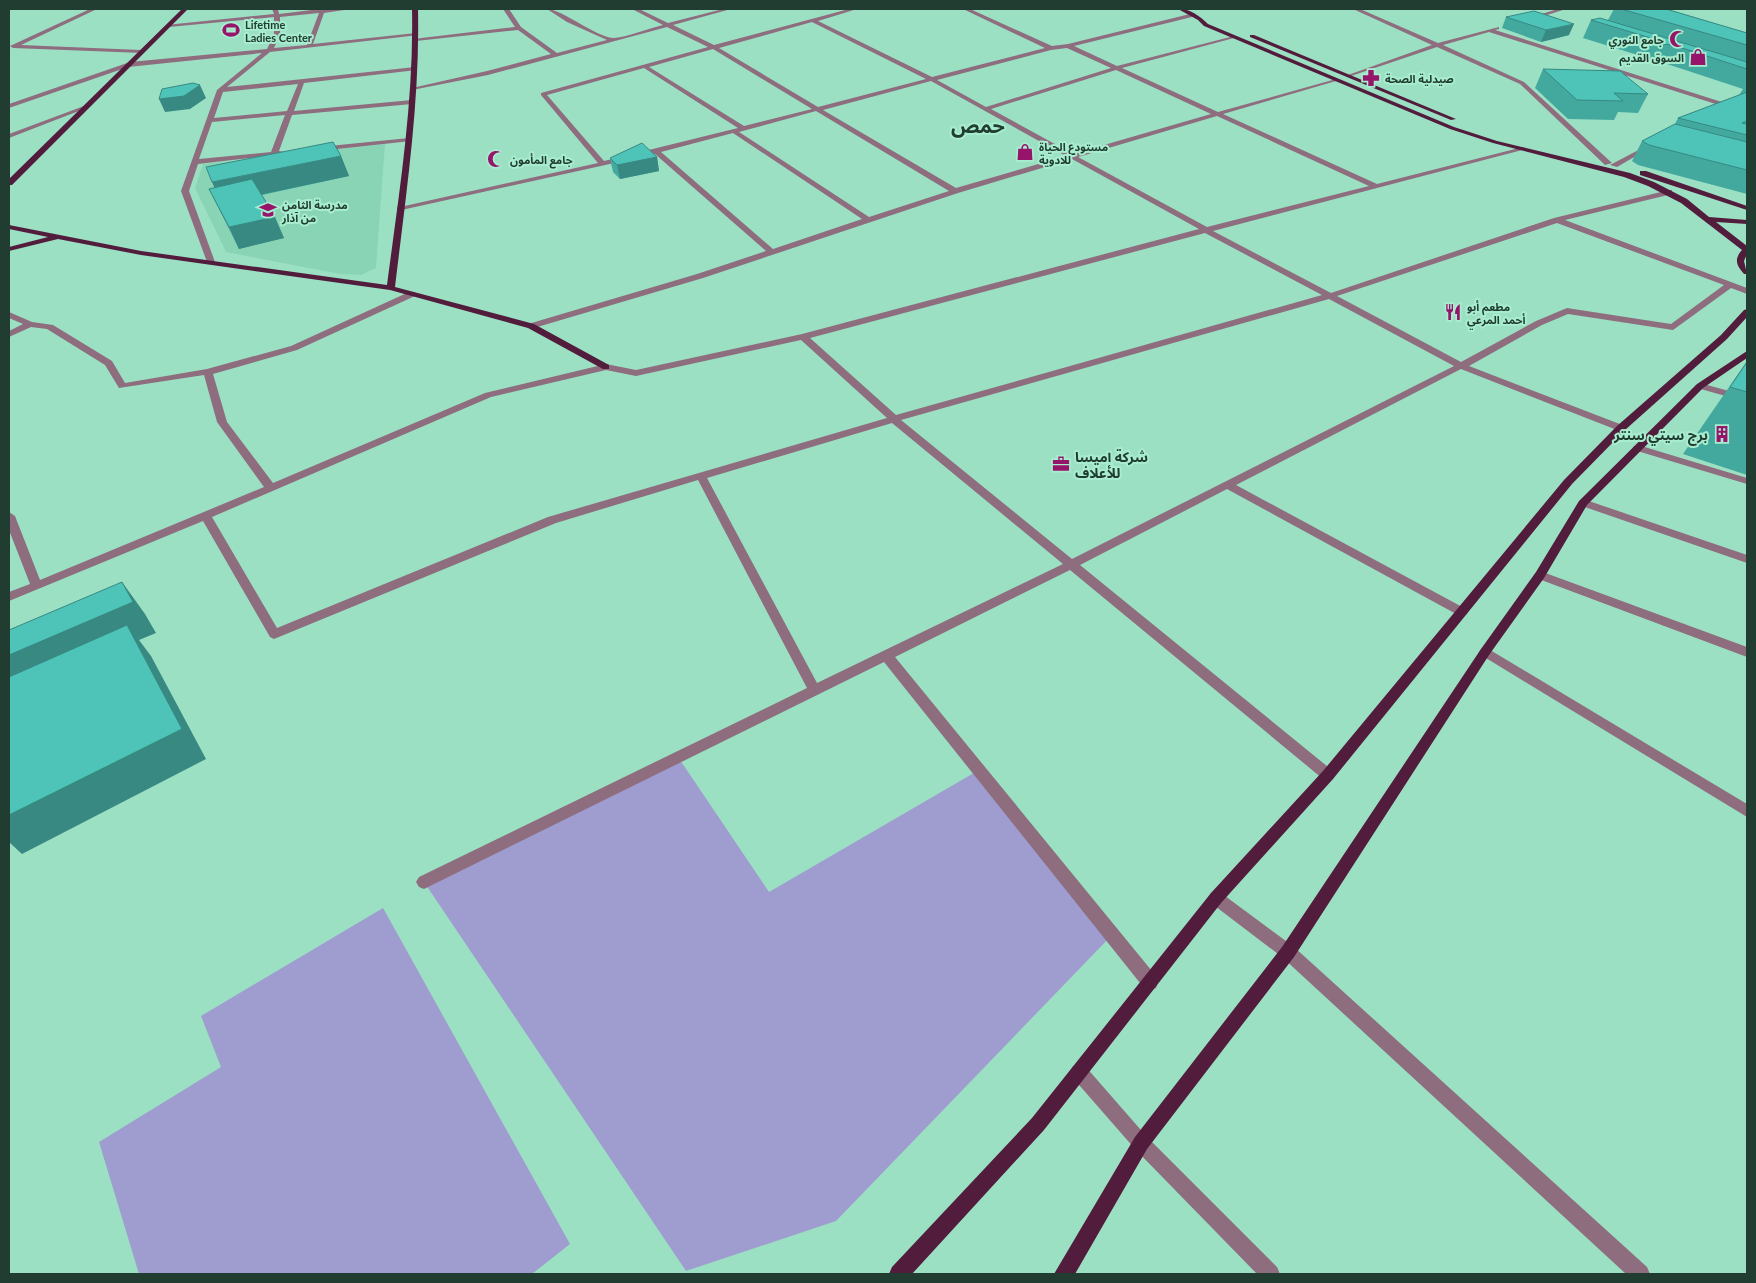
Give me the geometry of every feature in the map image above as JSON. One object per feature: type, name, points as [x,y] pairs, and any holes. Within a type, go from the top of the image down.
[{"type":"main road","points":[[9,183],[185,9]]},
{"type":"main road","points":[[392,288],[414,89],[415,9]]},
{"type":"main road","points":[[1184,9],[1206,25],[1452,128],[1523,149],[1627,175],[1669,192],[1710,219],[1747,250],[1741,254],[1739,260],[1747,272]]},
{"type":"main road","points":[[1197,17],[1220,23],[1458,121]]},
{"type":"main road","points":[[1475,127],[1491,132]]},
{"type":"main road","points":[[1507,137],[1611,164],[1736,204]]},
{"type":"main road","points":[[1710,219],[1747,222]]},
{"type":"main road","points":[[9,227],[141,253],[392,288],[531,326],[606,367]]},
{"type":"main road","points":[[9,249],[60,237]]},
{"type":"main road","points":[[899,1274],[1038,1124],[1216,898],[1328,775],[1568,482],[1621,428],[1724,337],[1747,312]]},
{"type":"main road","points":[[1064,1274],[1141,1143],[1288,952],[1485,652],[1540,575],[1583,503],[1700,386],[1747,354]]},
{"type":"street","points":[[11,47],[94,9]]},
{"type":"street","points":[[169,25],[276,11],[348,9]]},
{"type":"street","points":[[506,9],[519,28],[556,55]]},
{"type":"street","points":[[550,9],[612,40]]},
{"type":"street","points":[[635,9],[713,47],[955,191]]},
{"type":"street","points":[[414,89],[488,73],[727,9]]},
{"type":"street","points":[[603,164],[543,94],[854,9]]},
{"type":"street","points":[[966,9],[1051,48]]},
{"type":"street","points":[[1356,9],[1522,83],[1611,164],[1658,142]]},
{"type":"street","points":[[1517,22],[1563,9]]},
{"type":"street","points":[[310,45],[323,10]]},
{"type":"street","points":[[211,262],[185,191],[220,90],[270,49],[277,41],[276,11]]},
{"type":"street","points":[[400,209],[656,151],[820,110],[1051,48],[1068,46],[1197,17]]},
{"type":"street","points":[[814,20],[933,80],[1206,230],[1461,366],[1621,428]]},
{"type":"street","points":[[1350,76],[1438,45],[1507,25]]},
{"type":"street","points":[[9,106],[129,65],[310,45],[519,28]]},
{"type":"street","points":[[1489,30],[1747,112]]},
{"type":"street","points":[[985,109],[1116,68],[1232,36]]},
{"type":"street","points":[[1068,46],[1375,186]]},
{"type":"street","points":[[11,47],[142,52]]},
{"type":"street","points":[[644,66],[744,129]]},
{"type":"street","points":[[220,90],[415,69]]},
{"type":"street","points":[[274,154],[302,80]]},
{"type":"street","points":[[531,326],[772,252],[955,191],[1334,80]]},
{"type":"street","points":[[210,120],[412,102]]},
{"type":"street","points":[[1719,110],[1727,105]]},
{"type":"street","points":[[9,136],[86,107]]},
{"type":"street","points":[[734,131],[868,220]]},
{"type":"street","points":[[312,150],[409,140]]},
{"type":"street","points":[[9,596],[205,516],[488,395],[606,367],[636,373],[803,337],[1206,230],[1523,149]]},
{"type":"street","points":[[656,151],[772,252]]},
{"type":"street","points":[[195,162],[293,152]]},
{"type":"street","points":[[205,516],[274,634],[552,520],[894,419],[1330,296],[1557,220],[1669,192]]},
{"type":"street","points":[[1736,204],[1747,207]]},
{"type":"street","points":[[1557,220],[1747,291]]},
{"type":"street","points":[[424,882],[1070,565],[1461,366],[1539,323],[1567,311],[1673,326],[1730,285]]},
{"type":"street","points":[[9,315],[30,324],[50,328],[109,363],[122,386],[208,372],[294,348],[412,294]]},
{"type":"street","points":[[9,334],[30,324]]},
{"type":"street","points":[[803,337],[894,419],[1328,775]]},
{"type":"street","points":[[208,372],[222,422],[271,488]]},
{"type":"street","points":[[1700,386],[1747,399]]},
{"type":"street","points":[[1638,448],[1747,481]]},
{"type":"street","points":[[702,476],[814,690]]},
{"type":"street","points":[[1227,485],[1462,612]]},
{"type":"street","points":[[1583,503],[1747,559]]},
{"type":"street","points":[[9,516],[36,584]]},
{"type":"street","points":[[1540,575],[1747,652]]},
{"type":"street","points":[[1485,652],[1747,811]]},
{"type":"street","points":[[886,655],[1150,982]]},
{"type":"street","points":[[1216,898],[1288,952],[1640,1274]]},
{"type":"street","points":[[1079,1072],[1141,1143],[1270,1274]]},
{"type":"shaded area","points":[[385,144],[376,268],[361,275],[340,274],[226,252],[195,188],[203,164]]},
{"type":"shaded area","points":[[678,757],[769,892],[979,770],[1112,935],[836,1221],[686,1271],[424,882]]},
{"type":"shaded area","points":[[383,908],[570,1244],[532,1274],[139,1274],[99,1142],[221,1067],[201,1016]]},
{"type":"building","points":[[1621,9],[1666,9],[1747,33],[1747,45]]},
{"type":"building","points":[[1534,11],[1574,24],[1546,30],[1506,17]]},
{"type":"building","points":[[1600,18],[1747,62],[1747,69],[1673,45],[1656,44],[1652,41],[1654,39],[1591,20]]},
{"type":"building","points":[[1543,69],[1620,71],[1648,94],[1614,93],[1623,101],[1577,100]]},
{"type":"building","points":[[193,83],[200,85],[184,96],[159,99],[162,89]]},
{"type":"building","points":[[1747,92],[1747,121],[1742,123],[1747,124],[1747,135],[1678,118]]},
{"type":"building","points":[[1675,124],[1747,142],[1747,170],[1649,145],[1642,141]]},
{"type":"building","points":[[333,142],[341,156],[212,182],[206,167]]},
{"type":"building","points":[[642,143],[657,157],[617,165],[610,158]]},
{"type":"building","points":[[252,179],[275,217],[229,227],[209,189]]},
{"type":"building","points":[[1747,362],[1747,392],[1730,387]]},
{"type":"building","points":[[122,582],[133,602],[9,655],[9,630]]},
{"type":"building","points":[[127,625],[182,729],[9,815],[9,677]]},
{"type":"place","name":"Lifetime Ladies Center","points":[[231,30]]},
{"type":"place","name":"جامع النوري","points":[[1678,39]]},
{"type":"place","name":"السوق القديم","points":[[1698,57]]},
{"type":"place","name":"صيدلية الصحة","points":[[1371,78]]},
{"type":"place","name":"مستودع الحياة للادوية","points":[[1025,152]]},
{"type":"place","name":"جامع المأمون","points":[[496,159]]},
{"type":"place","name":"مدرسة الثامن من آذار","points":[[268,210]]},
{"type":"place","name":"مطعم أبو أحمد المرعي","points":[[1453,312]]},
{"type":"place","name":"برج سيتي سنتر","points":[[1722,434]]},
{"type":"place","name":"شركة إميسا للأعلاف","points":[[1061,464]]},
{"type":"district","name":"حمص","points":[[978,125]]}]
